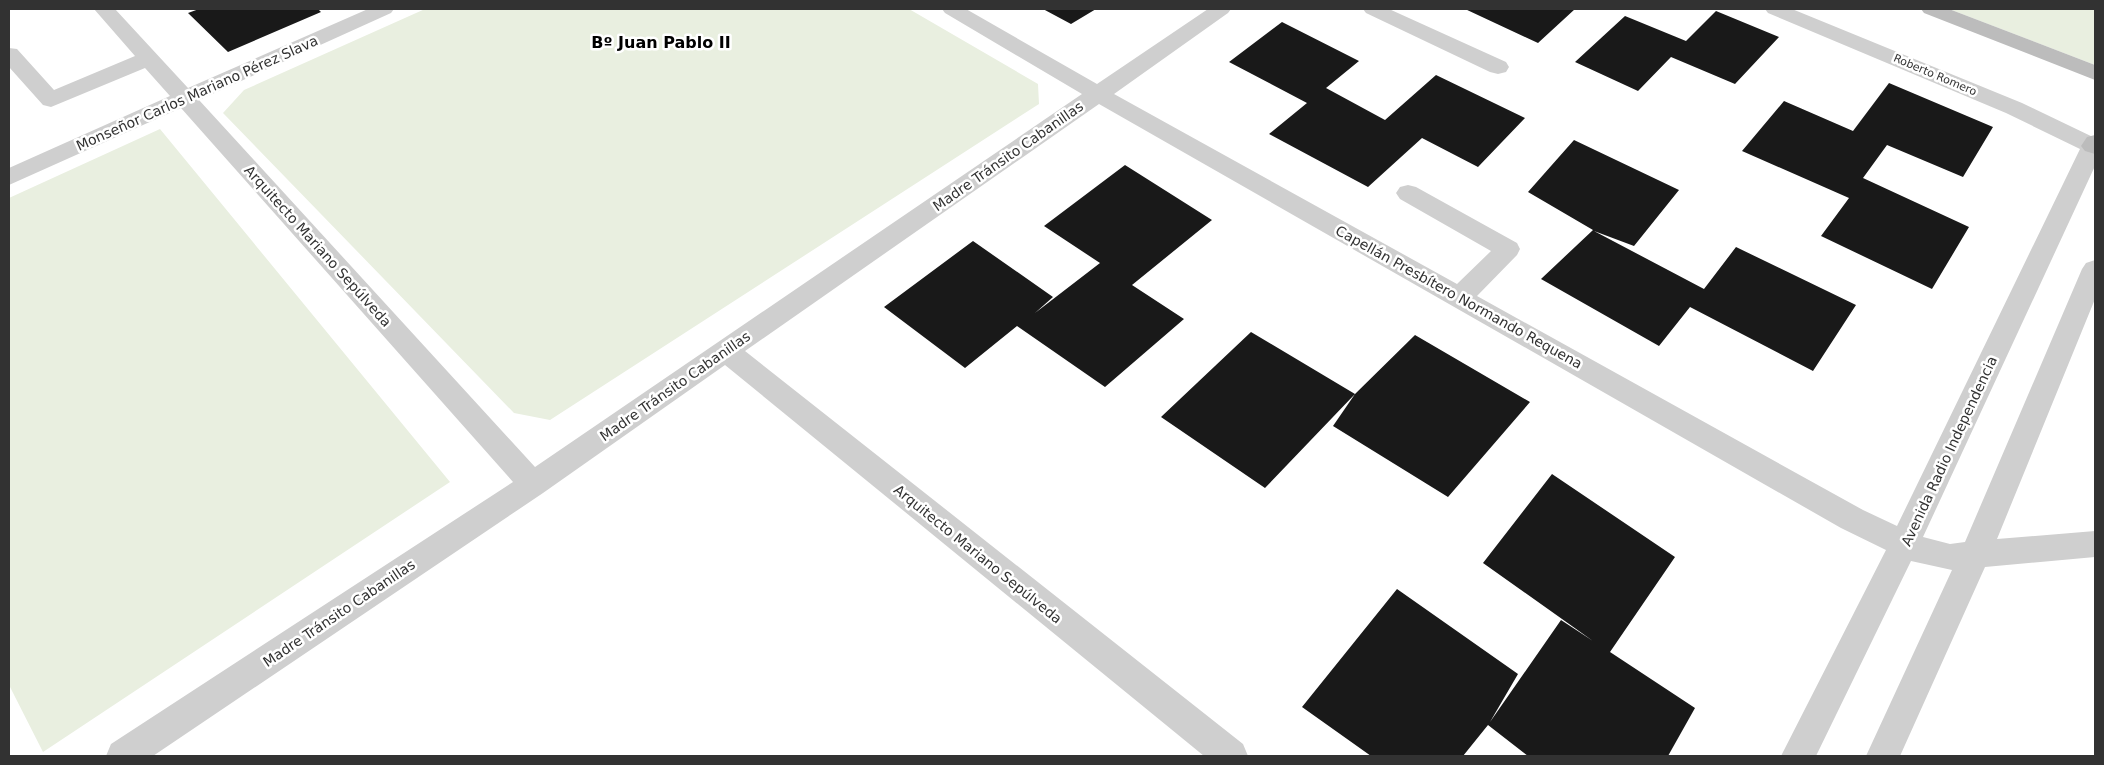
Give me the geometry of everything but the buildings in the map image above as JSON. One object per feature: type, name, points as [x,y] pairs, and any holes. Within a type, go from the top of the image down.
[{"type":"main road","points":[[1931,9],[2095,73]]},
{"type":"main road","points":[[1992,32],[2058,64],[2083,79],[2095,89]]},
{"type":"street","name":"Arquitecto Mariano Sepúlveda","points":[[104,9],[532,484]]},
{"type":"street","name":"Monseñor Carlos Mariano Pérez Slava","points":[[9,177],[384,9]]},
{"type":"street","name":"Capellán Presbítero Normando Requena","points":[[952,9],[1098,94],[1843,515],[1904,544],[1950,557],[2095,544]]},
{"type":"street","name":"Madre Tránsito Cabanillas","points":[[123,756],[532,484],[1221,9]]},
{"type":"street","points":[[1373,9],[1498,68]]},
{"type":"street","name":"Roberto Romero","points":[[1775,9],[2014,108],[2095,145]]},
{"type":"street","points":[[9,54],[51,100],[149,58]]},
{"type":"street","name":"Avenida Radio Independencia","points":[[1798,756],[1904,544],[2095,145]]},
{"type":"street","points":[[1408,193],[1508,249],[1459,298]]},
{"type":"street","points":[[1883,756],[1975,555],[2095,269]]},
{"type":"street","name":"Arquitecto Mariano Sepúlveda","points":[[726,351],[1231,756]]},
{"type":"green space","points":[[425,9],[909,9],[1038,84],[1039,104],[550,420],[514,413],[223,113],[244,90]]},
{"type":"green space","points":[[1949,9],[2095,9],[2095,65]]},
{"type":"green space","points":[[160,129],[450,482],[43,752],[9,685],[9,198]]},
{"type":"district","name":"Bº Juan Pablo II","points":[[661,42]]}]
